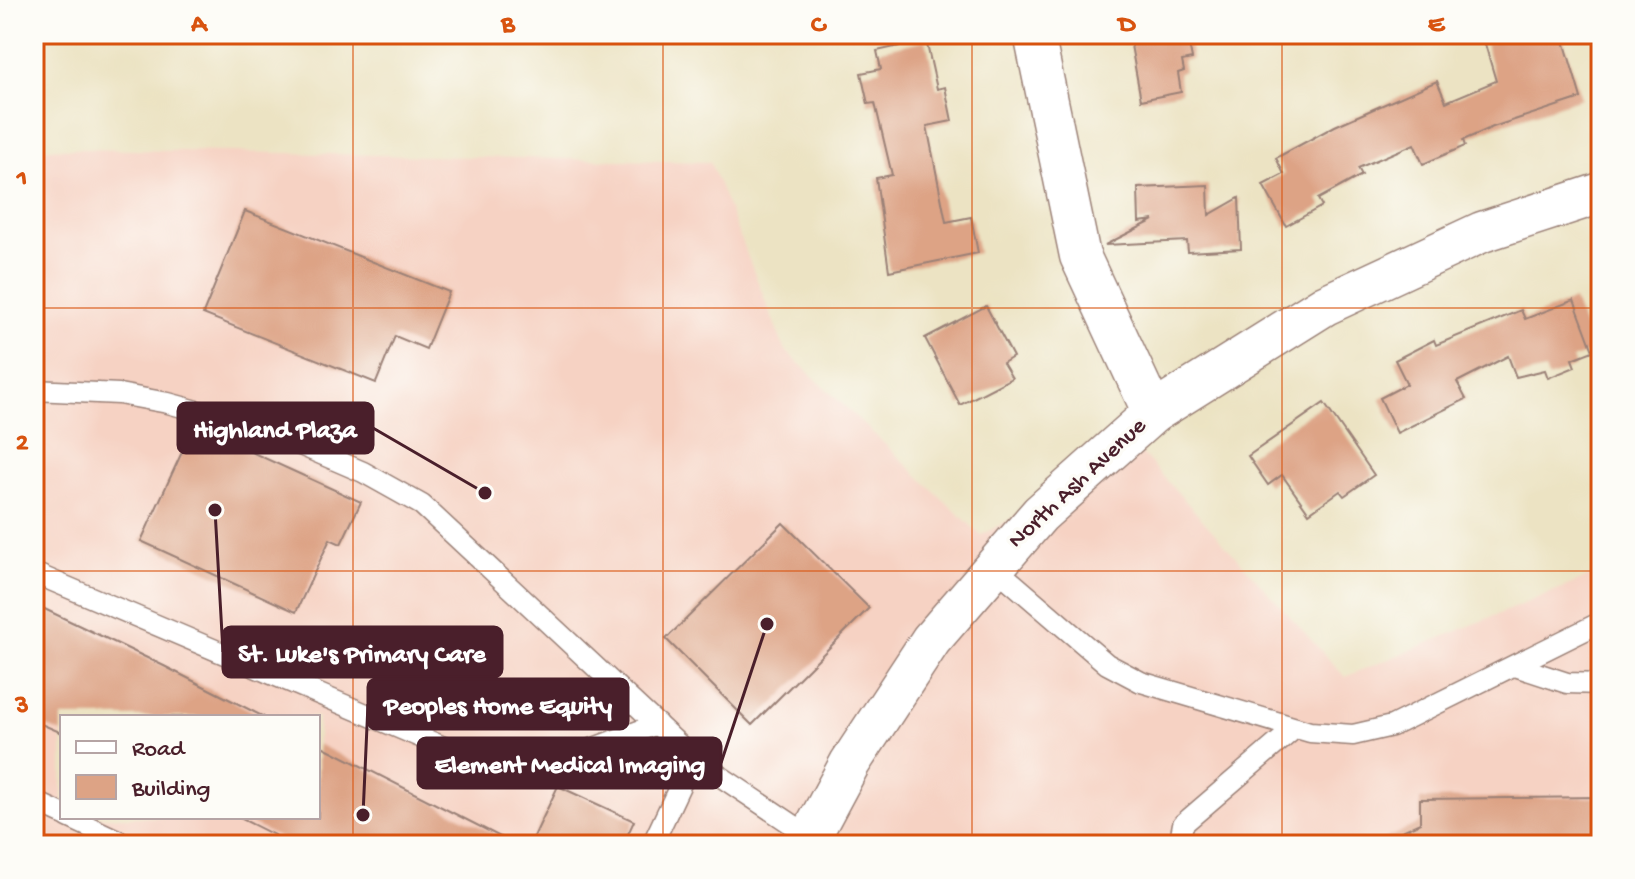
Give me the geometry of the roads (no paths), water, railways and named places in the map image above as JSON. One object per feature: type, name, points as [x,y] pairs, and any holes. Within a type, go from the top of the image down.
[{"type":"street","name":"North Ash Avenue","points":[[808,841],[850,763],[931,640],[1040,514],[1153,413],[1080,256],[1034,34]]},
{"type":"street","points":[[1153,413],[1325,305],[1482,232],[1601,193]]},
{"type":"lane","points":[[34,390],[119,394],[168,403],[263,429],[363,472],[422,505],[693,758],[808,841]]},
{"type":"lane","points":[[993,566],[1107,664],[1141,682],[1295,728],[1353,735],[1392,726],[1601,622]]},
{"type":"lane","points":[[34,573],[453,751],[520,757],[573,756],[657,724]]},
{"type":"lane","points":[[1515,666],[1567,683],[1601,684]]},
{"type":"lane","points":[[1179,845],[1183,824],[1295,728]]},
{"type":"lane","points":[[652,845],[693,758]]},
{"type":"lane","points":[[34,801],[60,813]]},
{"type":"lane","points":[[72,819],[128,845]]},
{"type":"place","name":"Highland Plaza","points":[[485,493]]},
{"type":"place","name":"St. Luke's Primary Care","points":[[215,510]]},
{"type":"place","name":"Element Medical Imaging","points":[[767,624]]},
{"type":"place","name":"Peoples Home Equity","points":[[363,815]]}]
